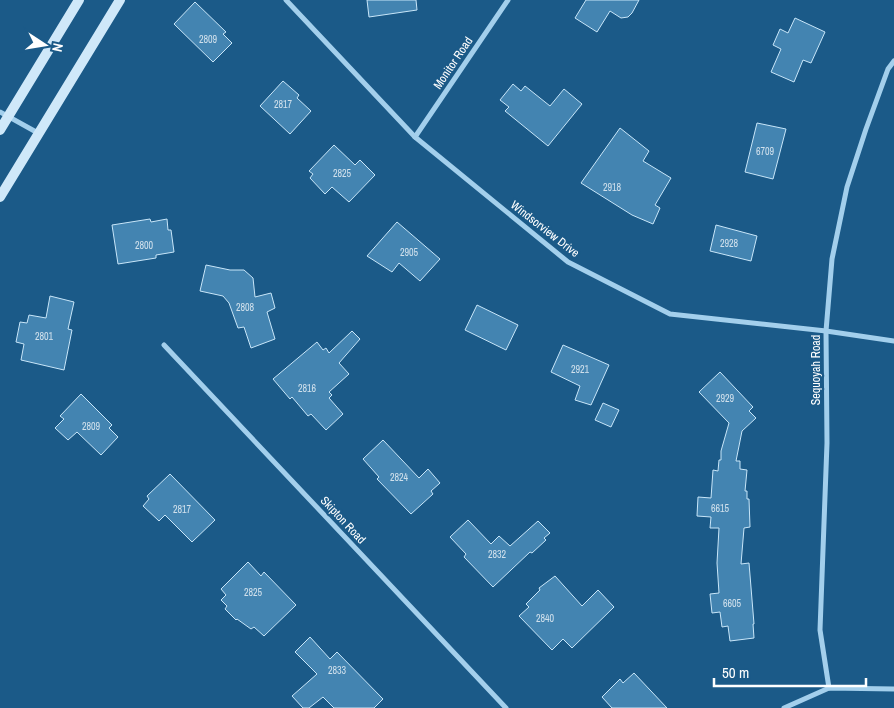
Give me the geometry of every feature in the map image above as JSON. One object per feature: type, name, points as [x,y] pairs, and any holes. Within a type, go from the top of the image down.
[{"type":"main road","points":[[0,130],[4,114],[79,0]]},
{"type":"main road","points":[[0,197],[120,0]]},
{"type":"street","name":"Windsorview Drive","points":[[286,0],[414,137],[568,262],[670,314],[894,340]]},
{"type":"street","name":"Monitor Road","points":[[414,137],[508,0]]},
{"type":"street","name":"Sequoyah Road","points":[[829,688],[820,630],[827,443],[826,331],[832,259],[847,188],[888,69],[894,61]]},
{"type":"street","points":[[4,114],[38,133]]},
{"type":"street","name":"Skipton Road","points":[[164,345],[506,708]]},
{"type":"street","points":[[784,708],[829,688],[894,689]]},
{"type":"building","points":[[367,0],[416,0],[417,10],[369,17]]},
{"type":"building","points":[[586,0],[639,0],[628,17],[621,18],[610,11],[597,32],[575,18]]},
{"type":"building","points":[[195,2],[226,32],[223,34],[232,43],[213,62],[174,24]]},
{"type":"building","points":[[795,18],[825,32],[811,63],[803,60],[794,82],[771,72],[781,49],[773,45],[780,29],[788,33]]},
{"type":"building","points":[[283,81],[299,95],[297,98],[311,111],[290,134],[260,106]]},
{"type":"building","points":[[513,84],[521,91],[525,86],[550,106],[564,89],[582,104],[548,146],[505,111],[509,107],[500,100]]},
{"type":"building","points":[[757,123],[786,129],[773,179],[745,172]]},
{"type":"building","points":[[620,128],[649,151],[643,161],[671,178],[655,205],[660,208],[653,224],[632,215],[581,183]]},
{"type":"building","points":[[334,145],[355,165],[360,160],[375,175],[349,202],[332,187],[325,194],[310,178],[313,174],[309,171]]},
{"type":"building","points":[[150,219],[151,222],[167,219],[168,230],[171,230],[174,252],[156,255],[156,258],[118,264],[112,225]]},
{"type":"building","points":[[397,222],[440,259],[420,281],[399,263],[392,272],[367,256]]},
{"type":"building","points":[[716,225],[757,236],[751,261],[710,251]]},
{"type":"building","points":[[206,265],[230,270],[244,270],[253,278],[255,297],[271,293],[275,308],[267,312],[275,339],[251,348],[244,327],[238,328],[229,303],[223,296],[200,291]]},
{"type":"building","points":[[50,296],[74,302],[68,329],[72,330],[64,370],[21,360],[24,344],[16,342],[20,322],[27,323],[29,315],[46,318]]},
{"type":"building","points":[[477,305],[518,325],[506,350],[465,330]]},
{"type":"building","points":[[352,331],[360,339],[339,363],[349,374],[329,392],[332,395],[329,398],[343,414],[326,430],[311,414],[308,416],[292,397],[290,399],[273,379],[317,342],[323,350],[326,348],[329,353]]},
{"type":"building","points":[[563,345],[609,365],[591,405],[575,400],[580,386],[551,372]]},
{"type":"building","points":[[720,372],[753,407],[749,411],[756,418],[742,431],[736,461],[740,461],[740,469],[747,470],[745,491],[747,491],[747,499],[749,499],[750,527],[744,528],[741,564],[749,563],[754,638],[730,641],[728,626],[722,627],[720,612],[712,613],[710,594],[719,593],[717,563],[719,528],[710,528],[711,517],[697,516],[698,497],[711,498],[713,470],[718,471],[721,451],[729,423],[699,392]]},
{"type":"building","points":[[81,394],[112,425],[109,428],[118,437],[101,455],[77,432],[68,440],[55,428],[64,419],[60,416]]},
{"type":"building","points":[[603,403],[619,410],[611,427],[595,420]]},
{"type":"building","points":[[383,440],[419,478],[428,469],[440,483],[431,491],[433,494],[411,514],[377,479],[379,477],[363,459]]},
{"type":"building","points":[[170,474],[215,520],[192,542],[165,515],[159,521],[143,506],[149,499],[147,496]]},
{"type":"building","points":[[468,520],[491,544],[499,536],[510,546],[538,521],[550,533],[544,538],[546,540],[532,553],[530,552],[493,587],[464,557],[466,554],[450,537]]},
{"type":"building","points":[[248,562],[261,576],[264,572],[296,605],[264,636],[254,627],[251,629],[236,620],[225,609],[227,606],[221,600],[226,595],[221,589]]},
{"type":"building","points":[[555,576],[582,606],[598,590],[614,607],[572,648],[563,639],[552,650],[519,616],[529,607],[526,604],[540,590],[539,588]]},
{"type":"building","points":[[310,637],[330,659],[337,652],[383,699],[374,708],[334,708],[323,697],[309,708],[303,708],[292,696],[317,674],[295,652]]},
{"type":"building","points":[[634,673],[667,708],[612,708],[602,697],[620,679],[623,683]]}]
